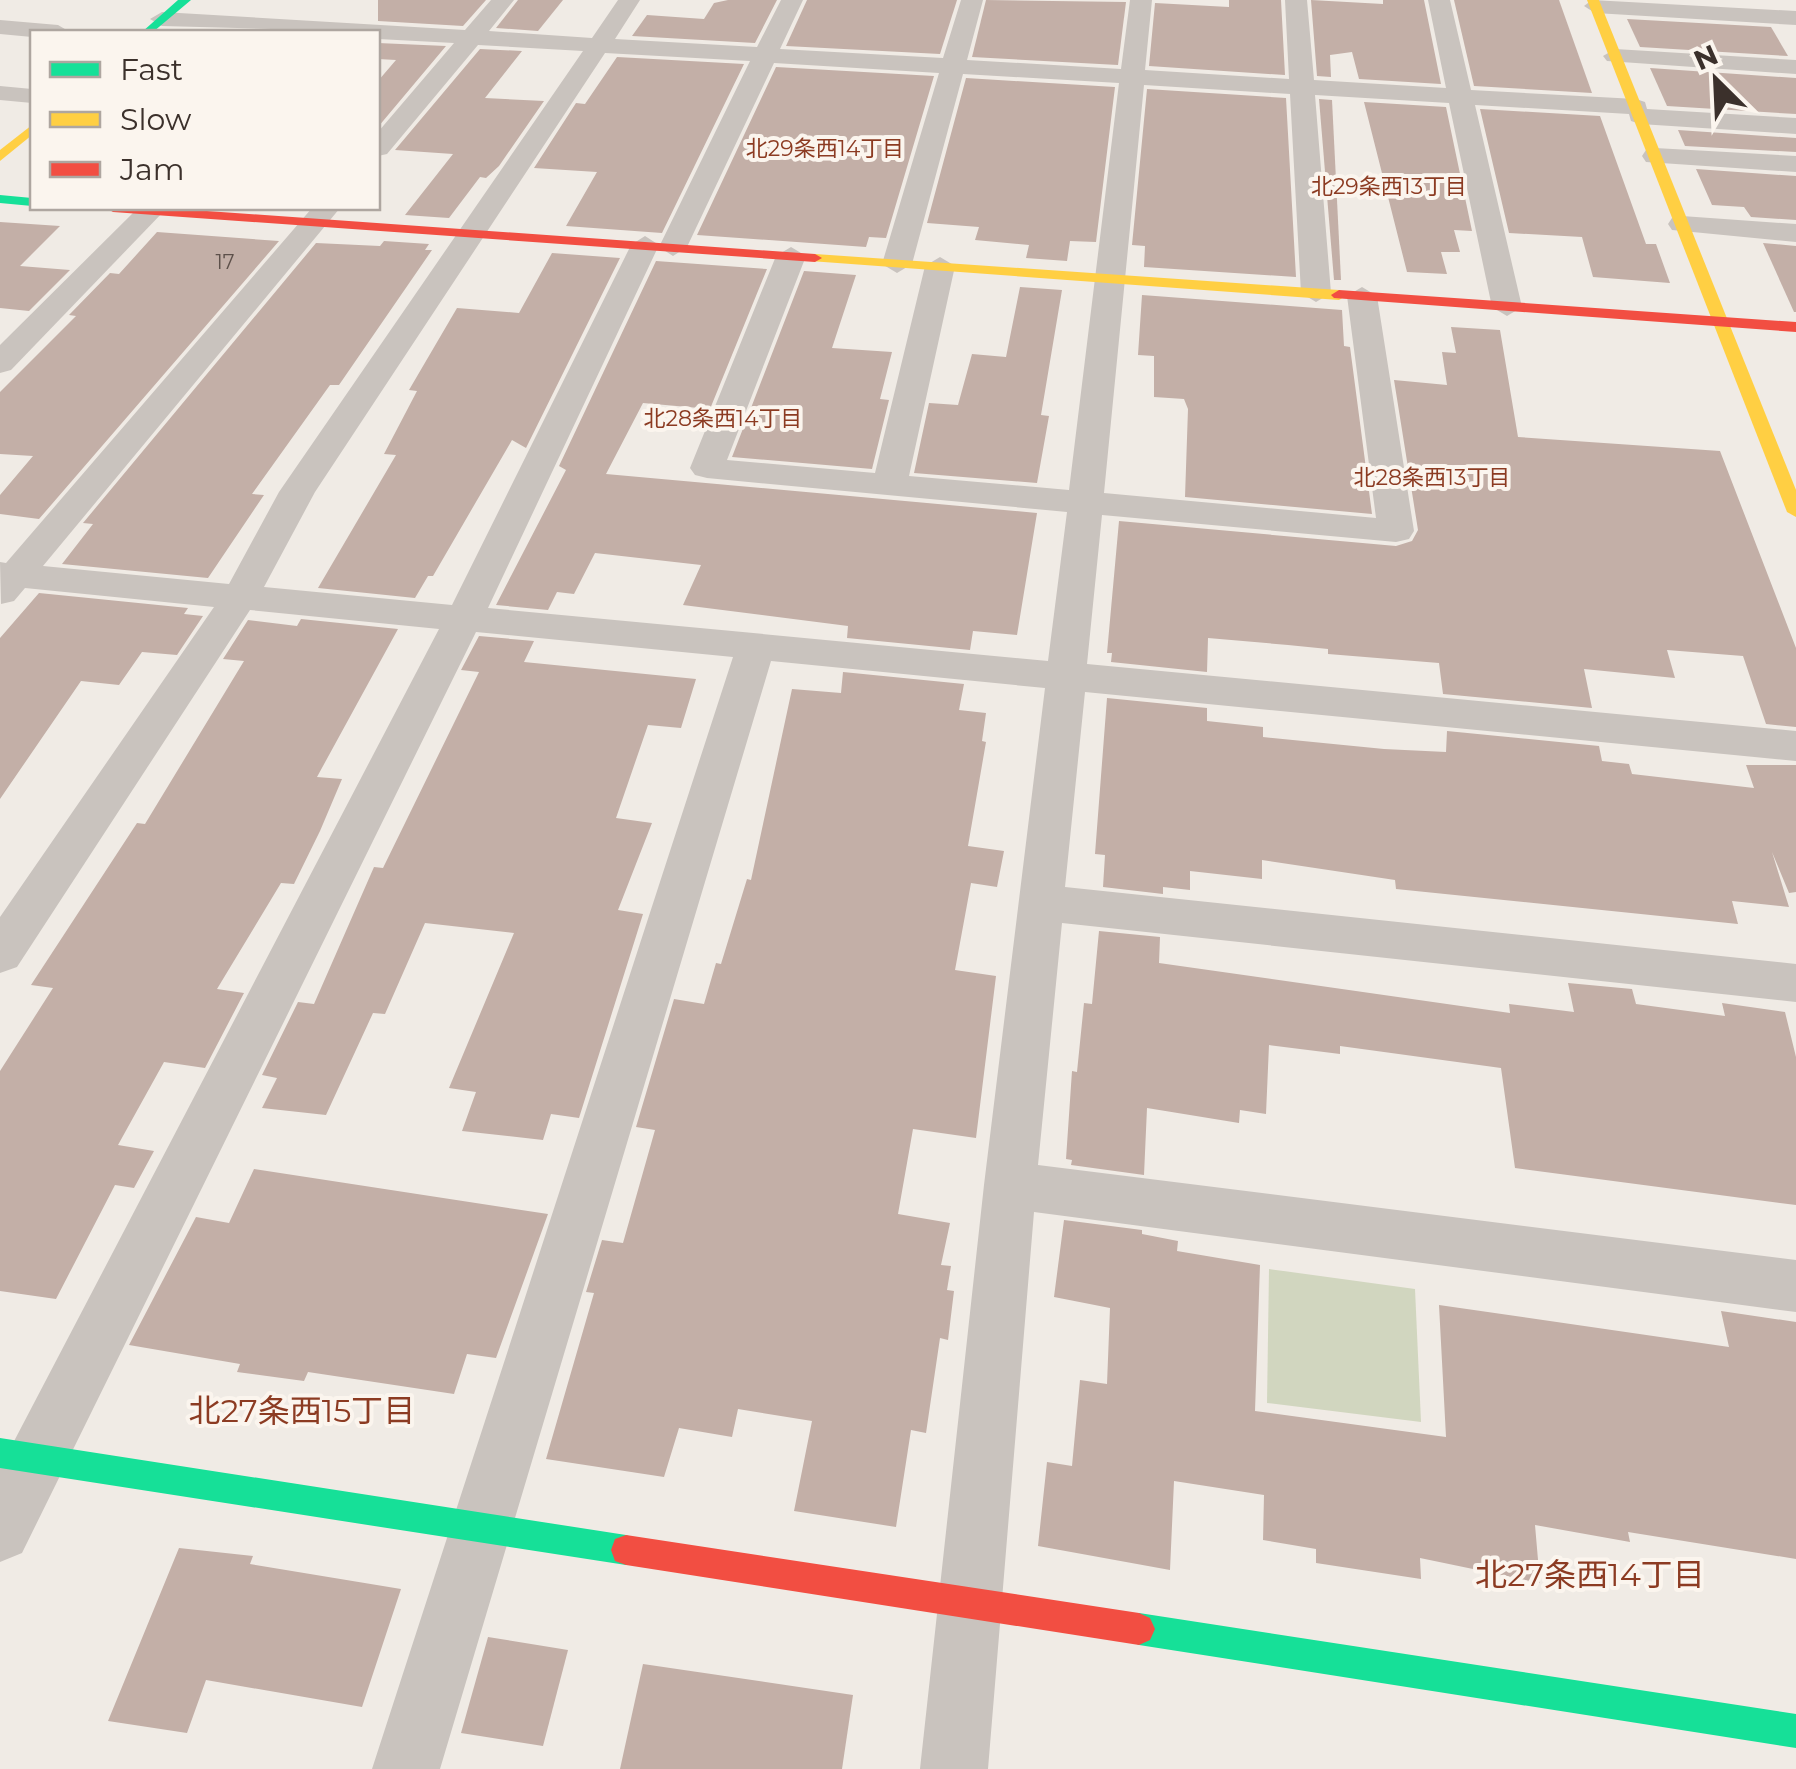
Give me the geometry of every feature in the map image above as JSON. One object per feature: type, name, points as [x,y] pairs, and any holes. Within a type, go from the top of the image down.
[{"type":"street","points":[[155,26],[185,0]]},
{"type":"street","points":[[380,146],[503,0]]},
{"type":"street","points":[[0,954],[240,597],[297,492],[629,0]]},
{"type":"street","points":[[0,1531],[19,1455],[659,246],[767,56],[792,0]]},
{"type":"street","points":[[897,264],[972,0]]},
{"type":"street","points":[[954,1769],[1010,1185],[1140,0]]},
{"type":"street","points":[[1296,0],[1316,293]]},
{"type":"street","points":[[1439,0],[1507,307]]},
{"type":"street","points":[[1796,18],[1594,3],[1720,322],[1780,436],[1796,512]]},
{"type":"street","points":[[343,30],[363,10]]},
{"type":"street","points":[[155,26],[305,30]]},
{"type":"street","points":[[0,27],[35,30]]},
{"type":"street","points":[[380,33],[1460,97],[1796,126]]},
{"type":"street","points":[[1615,56],[1796,68]]},
{"type":"street","points":[[0,93],[30,96]]},
{"type":"street","points":[[0,157],[30,131]]},
{"type":"street","points":[[1655,156],[1796,164]]},
{"type":"street","points":[[0,200],[30,202]]},
{"type":"street","points":[[0,363],[162,210],[320,214],[473,233],[1796,327]]},
{"type":"street","points":[[5,581],[320,214]]},
{"type":"street","points":[[1682,224],[1796,232]]},
{"type":"street","points":[[791,256],[707,468],[1396,531],[1362,296]]},
{"type":"street","points":[[890,483],[940,266]]},
{"type":"street","points":[[5,581],[240,597],[1796,746]]},
{"type":"street","points":[[406,1769],[756,646]]},
{"type":"street","points":[[1042,903],[1796,984]]},
{"type":"street","points":[[1010,1185],[1796,1286]]},
{"type":"street","points":[[19,1455],[1796,1731]]},
{"type":"green space","points":[[1269,1269],[1415,1289],[1421,1422],[1267,1403]]},
{"type":"building","points":[[378,0],[486,0],[463,26],[378,21]]},
{"type":"building","points":[[518,0],[563,0],[538,31],[496,28]]},
{"type":"building","points":[[777,0],[755,43],[632,36],[647,15],[704,19],[714,3]]},
{"type":"building","points":[[807,0],[957,0],[940,54],[786,46]]},
{"type":"building","points":[[986,0],[1126,2],[1118,65],[972,57]]},
{"type":"building","points":[[1229,0],[1281,0],[1285,75],[1149,66],[1155,3],[1229,7]]},
{"type":"building","points":[[1311,0],[1383,4],[1383,0],[1424,0],[1441,84],[1359,79],[1352,52],[1330,55],[1331,77],[1317,76]]},
{"type":"building","points":[[1454,0],[1559,0],[1592,93],[1474,86]]},
{"type":"building","points":[[1627,19],[1771,27],[1788,56],[1640,47]]},
{"type":"building","points":[[380,43],[446,46],[380,125],[380,79],[396,60],[380,59]]},
{"type":"building","points":[[480,49],[522,51],[485,98],[544,101],[499,166],[486,178],[480,177],[449,218],[405,215],[453,154],[395,150]]},
{"type":"building","points":[[617,57],[744,64],[662,233],[566,226],[597,172],[534,168],[576,103],[585,104]]},
{"type":"building","points":[[776,67],[934,76],[886,238],[869,237],[866,247],[697,235]]},
{"type":"building","points":[[1650,68],[1796,78],[1796,114],[1667,106]]},
{"type":"building","points":[[966,78],[1115,87],[1096,242],[1070,241],[1067,261],[1026,258],[1029,245],[975,240],[979,227],[927,223]]},
{"type":"building","points":[[1147,89],[1286,98],[1296,277],[1144,267],[1145,246],[1132,245]]},
{"type":"building","points":[[1319,99],[1332,100],[1341,280],[1334,280]]},
{"type":"building","points":[[1364,102],[1446,107],[1472,231],[1454,230],[1460,252],[1441,252],[1447,274],[1407,272]]},
{"type":"building","points":[[1480,109],[1600,116],[1646,244],[1656,244],[1670,283],[1593,277],[1582,237],[1509,233]]},
{"type":"building","points":[[1678,130],[1796,138],[1796,152],[1685,146]]},
{"type":"building","points":[[1696,169],[1796,176],[1796,220],[1751,217],[1744,207],[1712,205]]},
{"type":"building","points":[[0,222],[60,226],[20,266],[70,270],[29,311],[0,308]]},
{"type":"building","points":[[157,232],[279,241],[39,519],[0,514],[0,495],[33,456],[0,454],[0,392],[76,316],[69,315],[110,273],[119,274]]},
{"type":"building","points":[[384,241],[429,244],[425,250],[432,250],[339,385],[330,385],[252,494],[264,495],[208,578],[62,564],[93,524],[83,523],[316,243],[380,246]]},
{"type":"building","points":[[1763,243],[1796,246],[1796,312],[1794,312]]},
{"type":"building","points":[[552,253],[620,258],[526,448],[512,440],[433,576],[428,576],[415,598],[318,588],[396,455],[384,454],[417,391],[409,390],[457,308],[519,313]]},
{"type":"building","points":[[656,261],[767,269],[710,409],[643,403],[606,474],[1037,513],[1017,635],[973,631],[970,650],[847,638],[848,626],[683,605],[701,565],[595,553],[574,594],[557,592],[548,610],[496,605],[566,470],[559,466]]},
{"type":"building","points":[[804,271],[856,275],[832,348],[892,352],[880,399],[889,400],[872,469],[732,457]]},
{"type":"building","points":[[1020,287],[1062,290],[1041,415],[1049,416],[1037,483],[914,473],[929,403],[958,405],[972,354],[1006,357]]},
{"type":"building","points":[[1142,295],[1342,310],[1344,346],[1350,347],[1372,514],[1185,497],[1188,409],[1184,399],[1154,397],[1154,356],[1138,355]]},
{"type":"building","points":[[1451,327],[1500,330],[1518,437],[1720,451],[1796,648],[1796,727],[1766,724],[1743,656],[1667,650],[1675,678],[1584,669],[1592,708],[1443,694],[1439,663],[1328,654],[1328,649],[1288,645],[1208,638],[1207,672],[1111,662],[1112,653],[1107,653],[1119,521],[1396,546],[1412,541],[1418,530],[1394,380],[1447,385],[1442,352],[1456,353]]},
{"type":"building","points":[[39,593],[188,608],[184,614],[203,616],[177,655],[142,652],[119,685],[81,681],[0,799],[0,638]]},
{"type":"building","points":[[301,619],[398,629],[317,777],[342,779],[320,831],[294,884],[281,883],[217,989],[244,993],[205,1068],[164,1062],[118,1145],[154,1151],[134,1188],[115,1185],[56,1299],[0,1291],[0,1071],[53,988],[31,985],[137,823],[145,824],[244,661],[223,659],[248,620],[297,626]]},
{"type":"building","points":[[479,636],[534,641],[524,662],[696,679],[681,728],[648,725],[616,818],[652,823],[618,910],[643,914],[579,1118],[551,1114],[543,1140],[462,1131],[476,1092],[449,1088],[514,933],[425,923],[385,1014],[373,1013],[326,1115],[262,1108],[277,1078],[262,1075],[298,1002],[314,1004],[374,867],[383,868],[479,672],[461,670]]},
{"type":"building","points":[[843,672],[964,684],[959,710],[986,713],[982,741],[986,742],[968,846],[1004,851],[997,887],[971,883],[955,970],[996,976],[976,1138],[913,1129],[898,1214],[950,1223],[941,1265],[951,1266],[947,1290],[954,1291],[948,1340],[940,1338],[926,1433],[911,1430],[896,1527],[794,1511],[812,1421],[738,1409],[732,1437],[679,1428],[664,1477],[546,1459],[594,1293],[586,1292],[602,1240],[623,1243],[655,1130],[636,1127],[674,999],[704,1004],[716,963],[721,964],[747,879],[751,880],[792,689],[841,693]]},
{"type":"building","points":[[1107,698],[1207,708],[1207,721],[1263,727],[1263,737],[1384,749],[1446,752],[1447,731],[1599,746],[1602,761],[1629,764],[1632,774],[1754,788],[1746,765],[1796,765],[1796,892],[1789,893],[1772,852],[1789,907],[1732,901],[1738,924],[1396,889],[1395,880],[1262,860],[1262,879],[1190,871],[1190,890],[1163,887],[1163,894],[1103,887],[1105,855],[1095,854]]},
{"type":"building","points":[[1099,931],[1160,937],[1159,963],[1510,1013],[1509,1004],[1574,1012],[1568,983],[1632,989],[1636,1004],[1725,1016],[1722,1003],[1785,1012],[1796,1057],[1796,1205],[1515,1168],[1501,1068],[1340,1046],[1340,1054],[1269,1045],[1266,1114],[1240,1110],[1239,1123],[1147,1108],[1144,1175],[1071,1165],[1072,1160],[1066,1159],[1072,1071],[1077,1072],[1084,1003],[1092,1004]]},
{"type":"building","points":[[254,1169],[548,1214],[496,1358],[467,1354],[454,1394],[308,1372],[304,1381],[237,1372],[240,1364],[129,1345],[196,1217],[229,1223]]},
{"type":"building","points":[[1064,1220],[1142,1230],[1142,1234],[1178,1241],[1177,1251],[1260,1265],[1255,1411],[1446,1437],[1439,1305],[1729,1347],[1721,1311],[1796,1322],[1796,1559],[1628,1532],[1630,1542],[1535,1525],[1540,1583],[1420,1558],[1421,1579],[1316,1563],[1316,1549],[1263,1540],[1264,1495],[1174,1481],[1170,1570],[1038,1546],[1047,1462],[1072,1466],[1080,1380],[1107,1384],[1110,1308],[1054,1297]]},
{"type":"building","points":[[179,1548],[253,1556],[250,1564],[401,1589],[362,1707],[206,1680],[187,1733],[108,1721]]},
{"type":"building","points":[[488,1637],[568,1650],[543,1746],[461,1733]]},
{"type":"building","points":[[643,1664],[853,1695],[842,1769],[620,1769]]},
{"type":"traffic: fast","points":[[149,30],[185,0]]},
{"type":"traffic: fast","points":[[0,199],[30,202]]},
{"type":"traffic: fast","points":[[0,1453],[626,1550]]},
{"type":"traffic: fast","points":[[1139,1629],[1796,1731]]},
{"type":"traffic: slow","points":[[1593,0],[1796,512]]},
{"type":"traffic: slow","points":[[0,157],[30,131]]},
{"type":"traffic: slow","points":[[815,258],[1339,295]]},
{"type":"traffic: jam","points":[[141,210],[815,258]]},
{"type":"traffic: jam","points":[[1339,295],[1796,327]]},
{"type":"traffic: jam","points":[[626,1550],[1139,1629]]},
{"type":"district","name":"北29条西14丁目","points":[[825,148]]},
{"type":"district","name":"北29条西13丁目","points":[[1389,186]]},
{"type":"district","name":"北28条西14丁目","points":[[723,418]]},
{"type":"district","name":"北28条西13丁目","points":[[1432,477]]},
{"type":"district","name":"北27条西15丁目","points":[[302,1411]]},
{"type":"district","name":"北27条西14丁目","points":[[1590,1575]]}]
